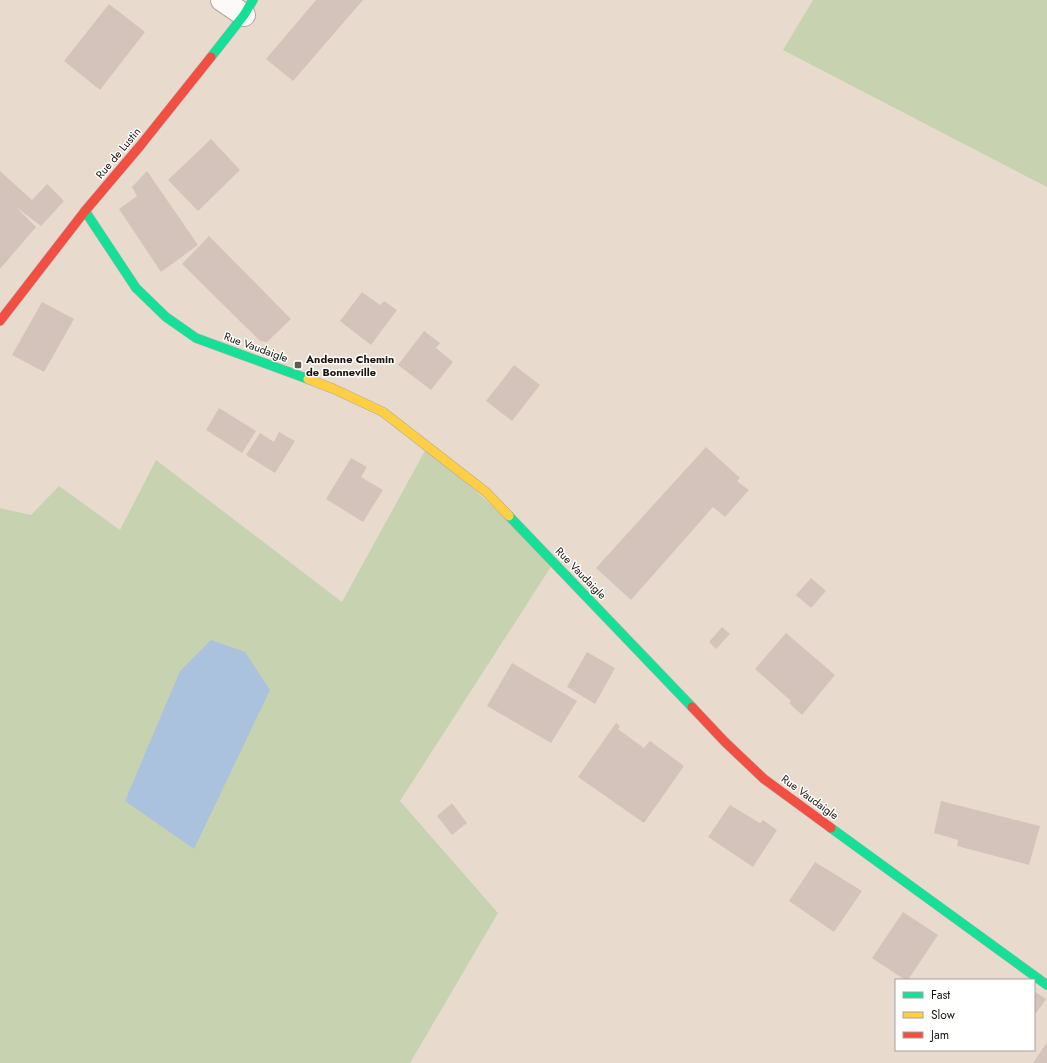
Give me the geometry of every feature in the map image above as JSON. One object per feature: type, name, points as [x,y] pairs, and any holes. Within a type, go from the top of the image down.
[{"type":"street","points":[[222,0],[248,7]]},
{"type":"street","name":"Rue de Lustin","points":[[0,321],[85,211],[140,146],[248,7]]},
{"type":"street","name":"Rue Vaudaigle","points":[[85,211],[136,288],[166,317],[196,338],[334,389],[383,412],[486,492],[725,742],[764,779],[1047,985]]},
{"type":"green space","points":[[813,0],[1047,0],[1047,187],[783,50]]},
{"type":"green space","points":[[427,447],[554,562],[400,801],[498,913],[410,1063],[0,1063],[0,508],[31,515],[59,486],[120,530],[156,460],[342,602]]},
{"type":"water","points":[[211,640],[245,652],[270,690],[194,849],[125,801],[180,671]]},
{"type":"building","points":[[316,0],[363,0],[293,81],[266,59]]},
{"type":"building","points":[[109,4],[145,32],[100,90],[64,61]]},
{"type":"building","points":[[211,139],[240,170],[198,211],[168,180]]},
{"type":"building","points":[[0,171],[32,200],[47,184],[64,201],[41,226],[16,207],[36,227],[0,269]]},
{"type":"building","points":[[147,171],[198,245],[161,272],[119,209],[137,196],[132,187]]},
{"type":"building","points":[[209,236],[291,319],[267,342],[260,341],[182,264]]},
{"type":"building","points":[[362,292],[380,305],[384,301],[397,310],[371,345],[340,321]]},
{"type":"building","points":[[42,302],[74,319],[44,372],[12,355]]},
{"type":"building","points":[[424,331],[440,343],[436,348],[453,362],[431,390],[398,365]]},
{"type":"building","points":[[514,365],[540,385],[512,421],[486,401]]},
{"type":"building","points":[[219,408],[256,431],[242,453],[206,430]]},
{"type":"building","points":[[279,432],[295,441],[275,473],[246,455],[260,433],[274,442]]},
{"type":"building","points":[[706,447],[740,478],[737,481],[749,490],[725,517],[713,507],[631,600],[596,568]]},
{"type":"building","points":[[351,458],[367,467],[361,477],[383,490],[363,522],[326,499]]},
{"type":"building","points":[[811,578],[826,591],[811,608],[796,595]]},
{"type":"building","points":[[722,627],[730,634],[716,649],[709,642]]},
{"type":"building","points":[[786,633],[835,675],[802,715],[789,703],[791,701],[755,669]]},
{"type":"building","points":[[587,652],[615,668],[595,704],[567,687]]},
{"type":"building","points":[[512,663],[577,701],[551,743],[487,706]]},
{"type":"building","points":[[616,723],[620,726],[618,729],[644,748],[650,741],[684,766],[644,823],[578,777]]},
{"type":"building","points":[[941,801],[1040,826],[1029,865],[957,846],[958,840],[934,833]]},
{"type":"building","points":[[452,803],[467,823],[452,835],[437,816]]},
{"type":"building","points":[[730,805],[760,823],[763,820],[777,830],[753,867],[708,837]]},
{"type":"building","points":[[815,862],[862,891],[834,932],[789,901]]},
{"type":"building","points":[[903,912],[938,935],[909,979],[904,979],[872,958]]},
{"type":"building","points":[[1035,992],[1046,999],[1035,1015]]},
{"type":"building","points":[[1047,1042],[1047,1063],[1033,1063]]},
{"type":"traffic: fast","points":[[211,57],[244,15],[253,0]]},
{"type":"traffic: fast","points":[[85,211],[136,288],[166,317],[196,338],[308,379]]},
{"type":"traffic: fast","points":[[509,516],[692,707]]},
{"type":"traffic: fast","points":[[831,828],[1047,985]]},
{"type":"traffic: slow","points":[[308,379],[334,389],[383,412],[486,492],[509,516]]},
{"type":"traffic: jam","points":[[0,321],[85,211],[140,146],[211,57]]},
{"type":"traffic: jam","points":[[692,707],[725,742],[764,779],[831,828]]},
{"type":"place","name":"Andenne Chemin de Bonneville","points":[[298,365]]}]
